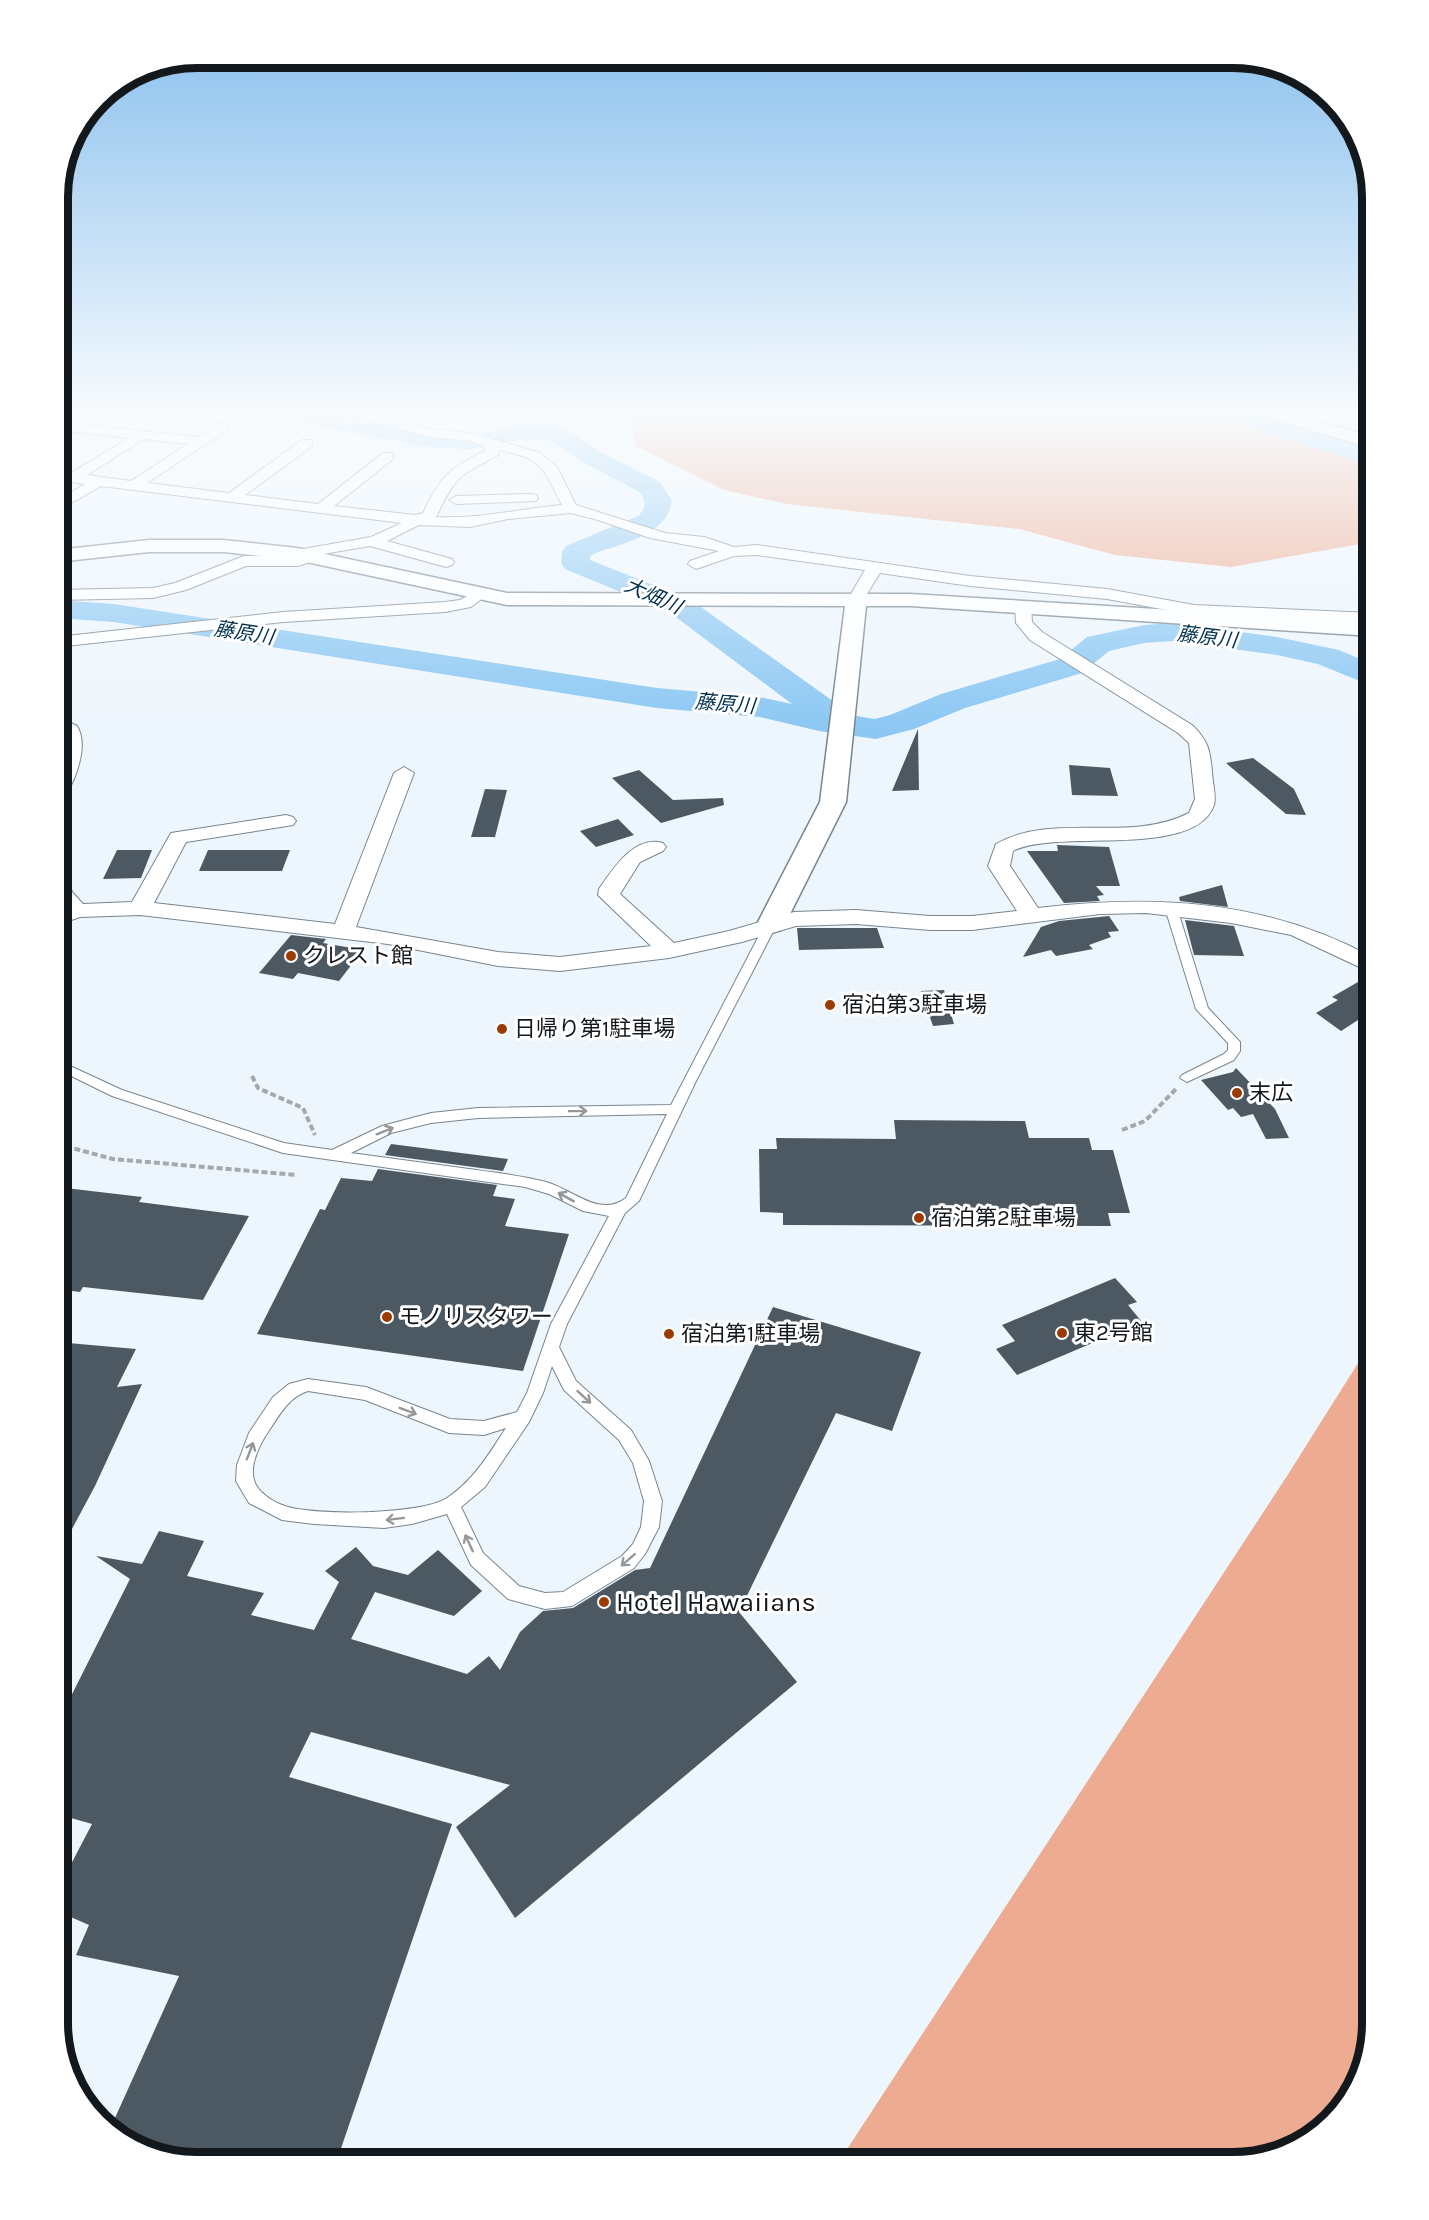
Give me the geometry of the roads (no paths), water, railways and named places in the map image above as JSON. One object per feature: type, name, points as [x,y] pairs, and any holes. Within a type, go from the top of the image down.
[{"type":"street","points":[[392,517],[464,523],[499,517]]},
{"type":"street","points":[[68,595],[153,593],[180,586],[244,561],[298,561],[304,555],[328,546],[372,542],[398,532],[416,520],[427,517]]},
{"type":"street","points":[[603,517],[670,538],[715,544],[732,552]]},
{"type":"street","points":[[372,542],[446,562]]},
{"type":"street","points":[[68,555],[148,546],[259,548],[304,555],[480,594],[534,601],[1016,599],[1107,594],[1194,610],[1362,618]]},
{"type":"street","points":[[696,564],[732,552],[757,550],[876,567],[1016,599],[1362,628]]},
{"type":"street","points":[[771,924],[833,802],[856,599],[876,567]]},
{"type":"street","points":[[68,641],[351,610],[445,607],[465,604],[480,594]]},
{"type":"street","points":[[1016,599],[1028,630],[1185,729],[1198,741],[1204,804],[1197,817],[1174,827],[1138,834],[1041,836],[1018,841],[1003,848],[999,866],[1031,915]]},
{"type":"street","points":[[68,728],[72,743],[68,775]]},
{"type":"street","points":[[343,932],[404,773]]},
{"type":"street","points":[[140,908],[178,837],[286,821]]},
{"type":"street","points":[[656,847],[633,858],[610,889],[609,895],[669,951]]},
{"type":"street","points":[[68,914],[140,908],[343,932],[535,964],[584,963],[669,951],[734,937],[794,918],[827,917],[972,923],[1100,907],[1171,908],[1231,916],[1297,930],[1326,941],[1362,961]]},
{"type":"lane","points":[[1171,908],[1202,1009],[1234,1042],[1234,1051],[1229,1058],[1187,1078]]},
{"type":"lane","points":[[523,1417],[484,1428],[449,1426],[366,1394],[308,1385],[295,1389],[279,1402],[255,1438],[245,1465],[245,1481],[255,1498],[282,1513],[355,1521],[384,1521],[412,1517],[451,1505],[479,1482],[523,1417],[552,1349],[559,1324],[620,1210],[632,1201],[676,1109],[771,924]]},
{"type":"lane","points":[[68,1069],[117,1093],[283,1148],[525,1182],[556,1191],[604,1213],[620,1210]]},
{"type":"lane","points":[[332,1156],[387,1130],[431,1118],[478,1113],[676,1109]]},
{"type":"lane","points":[[451,1505],[477,1558],[514,1593],[545,1601],[566,1600],[628,1562],[639,1549],[650,1527],[653,1501],[641,1461],[625,1435],[570,1385],[552,1349]]},
{"type":"waterway","name":"大畑川","points":[[653,517],[648,522],[634,529],[576,552],[575,563],[680,606],[808,701],[828,713]]},
{"type":"waterway","name":"藤原川","points":[[68,610],[114,613],[657,698],[760,707],[819,721],[876,729],[902,722],[953,701],[1071,666],[1090,653],[1098,644],[1144,634],[1173,632],[1277,646],[1328,657],[1362,672]]},
{"type":"place","name":"クレスト館","points":[[291,956]]},
{"type":"place","name":"宿泊第3駐車場","points":[[830,1005]]},
{"type":"place","name":"日帰り第1駐車場","points":[[502,1029]]},
{"type":"place","name":"末広","points":[[1237,1093]]},
{"type":"place","name":"宿泊第2駐車場","points":[[919,1218]]},
{"type":"place","name":"モノリスタワー","points":[[387,1317]]},
{"type":"place","name":"東2号館","points":[[1062,1333]]},
{"type":"place","name":"宿泊第1駐車場","points":[[669,1334]]},
{"type":"place","name":"Hotel Hawaiians","points":[[604,1602]]}]
